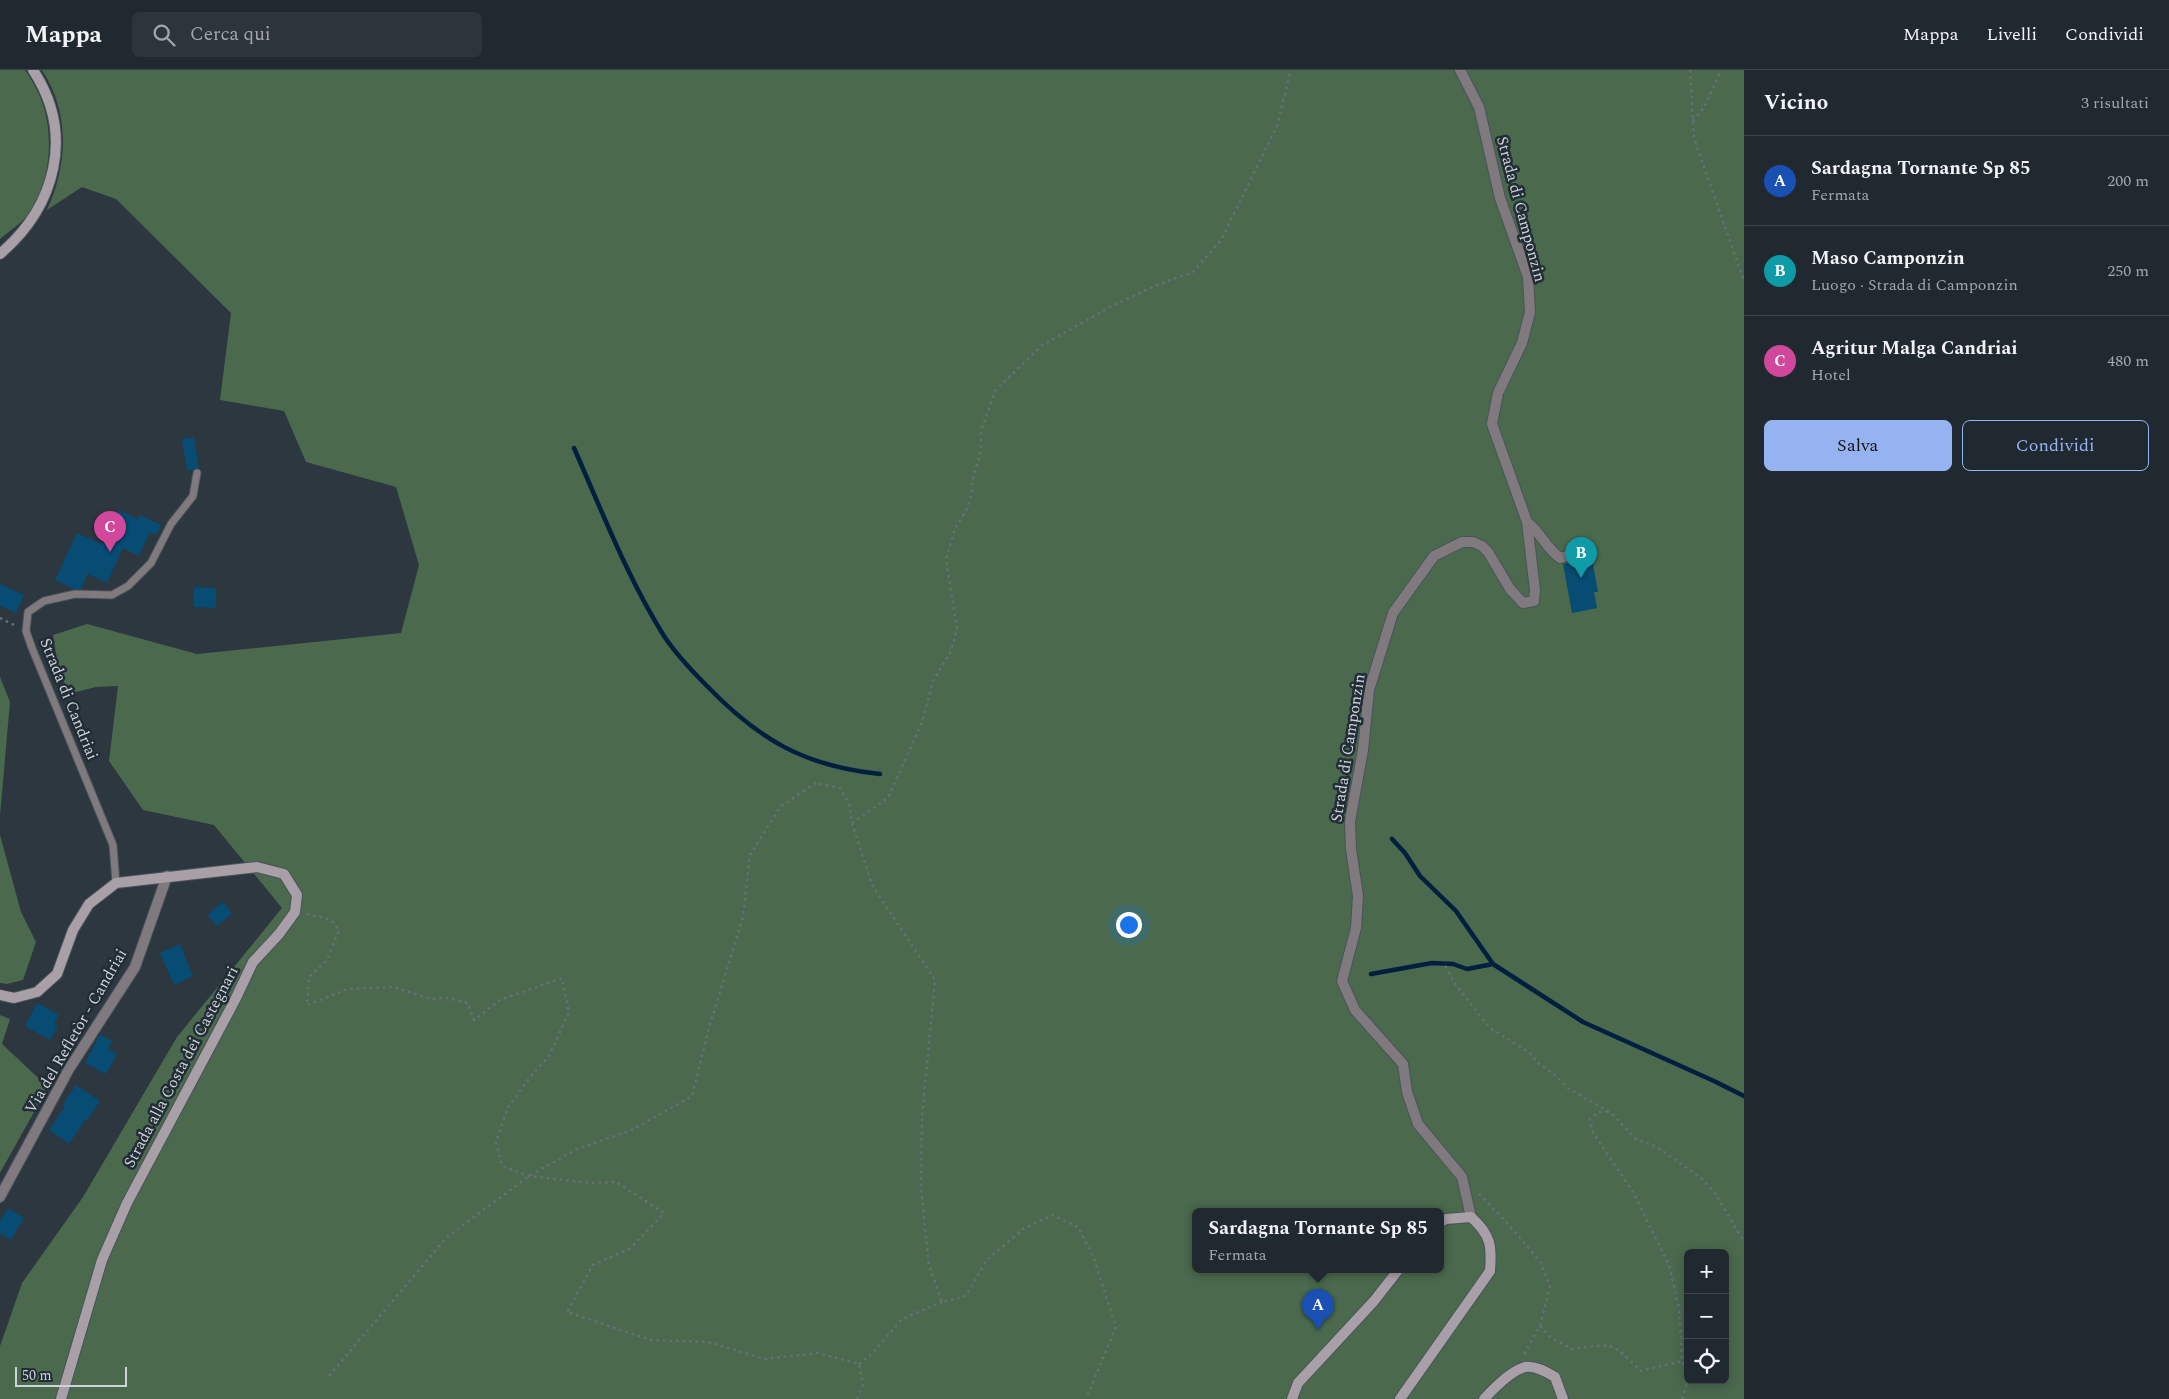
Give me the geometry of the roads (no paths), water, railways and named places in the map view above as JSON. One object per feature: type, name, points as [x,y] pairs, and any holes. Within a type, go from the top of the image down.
[{"type":"street","points":[[0,254],[14,242],[32,221],[48,189],[53,171],[55,131],[51,107],[42,83],[33,70]]},
{"type":"street","name":"Strada di Camponzin","points":[[1460,70],[1479,107],[1500,198],[1528,277],[1530,312],[1522,343],[1498,393],[1492,424],[1527,522],[1536,590],[1534,601],[1523,603],[1510,589],[1493,559],[1482,546],[1473,542],[1462,542],[1434,556],[1393,613],[1369,690],[1363,750],[1350,821],[1358,896],[1356,928],[1342,981],[1356,1010],[1403,1064],[1407,1092],[1418,1124],[1462,1177],[1471,1217]]},
{"type":"street","points":[[1527,522],[1538,530],[1552,552],[1560,558],[1575,554]]},
{"type":"street","name":"Strada alla Costa dei Castegnari","points":[[61,1399],[102,1260],[127,1203],[235,1000],[253,962],[279,934],[295,912],[297,895],[284,874],[256,867],[167,876]]},
{"type":"street","points":[[0,995],[14,998],[37,992],[57,974],[73,930],[89,904],[116,882],[167,876]]},
{"type":"street","name":"Via del Refletòr - Candriai","points":[[0,1196],[69,1069],[135,968],[167,876]]},
{"type":"street","points":[[1400,1399],[1490,1271],[1492,1248],[1482,1226],[1471,1217],[1444,1220]]},
{"type":"street","points":[[1292,1399],[1298,1383],[1374,1301],[1396,1273]]},
{"type":"street","points":[[1484,1399],[1499,1383],[1526,1367],[1542,1370],[1555,1377],[1563,1399]]},
{"type":"lane","name":"Strada di Candriai","points":[[116,882],[113,844],[47,688],[26,631],[28,612],[44,601],[75,594],[112,595],[128,586],[151,562],[170,524],[193,496],[197,473]]},
{"type":"waterway","points":[[574,448],[638,591],[664,636],[694,673],[745,721],[784,747],[828,764],[880,774]]},
{"type":"waterway","points":[[1392,839],[1405,853],[1420,876],[1456,911],[1493,964],[1583,1022],[1744,1096]]},
{"type":"waterway","points":[[1371,974],[1432,963],[1453,964],[1467,969],[1493,964]]},
{"type":"place","name":"Agritur Malga Candriai","points":[[110,552]]},
{"type":"place","name":"Maso Camponzin","points":[[1581,578]]},
{"type":"place","name":"Sardagna Tornante Sp 85","points":[[1318,1330]]}]
